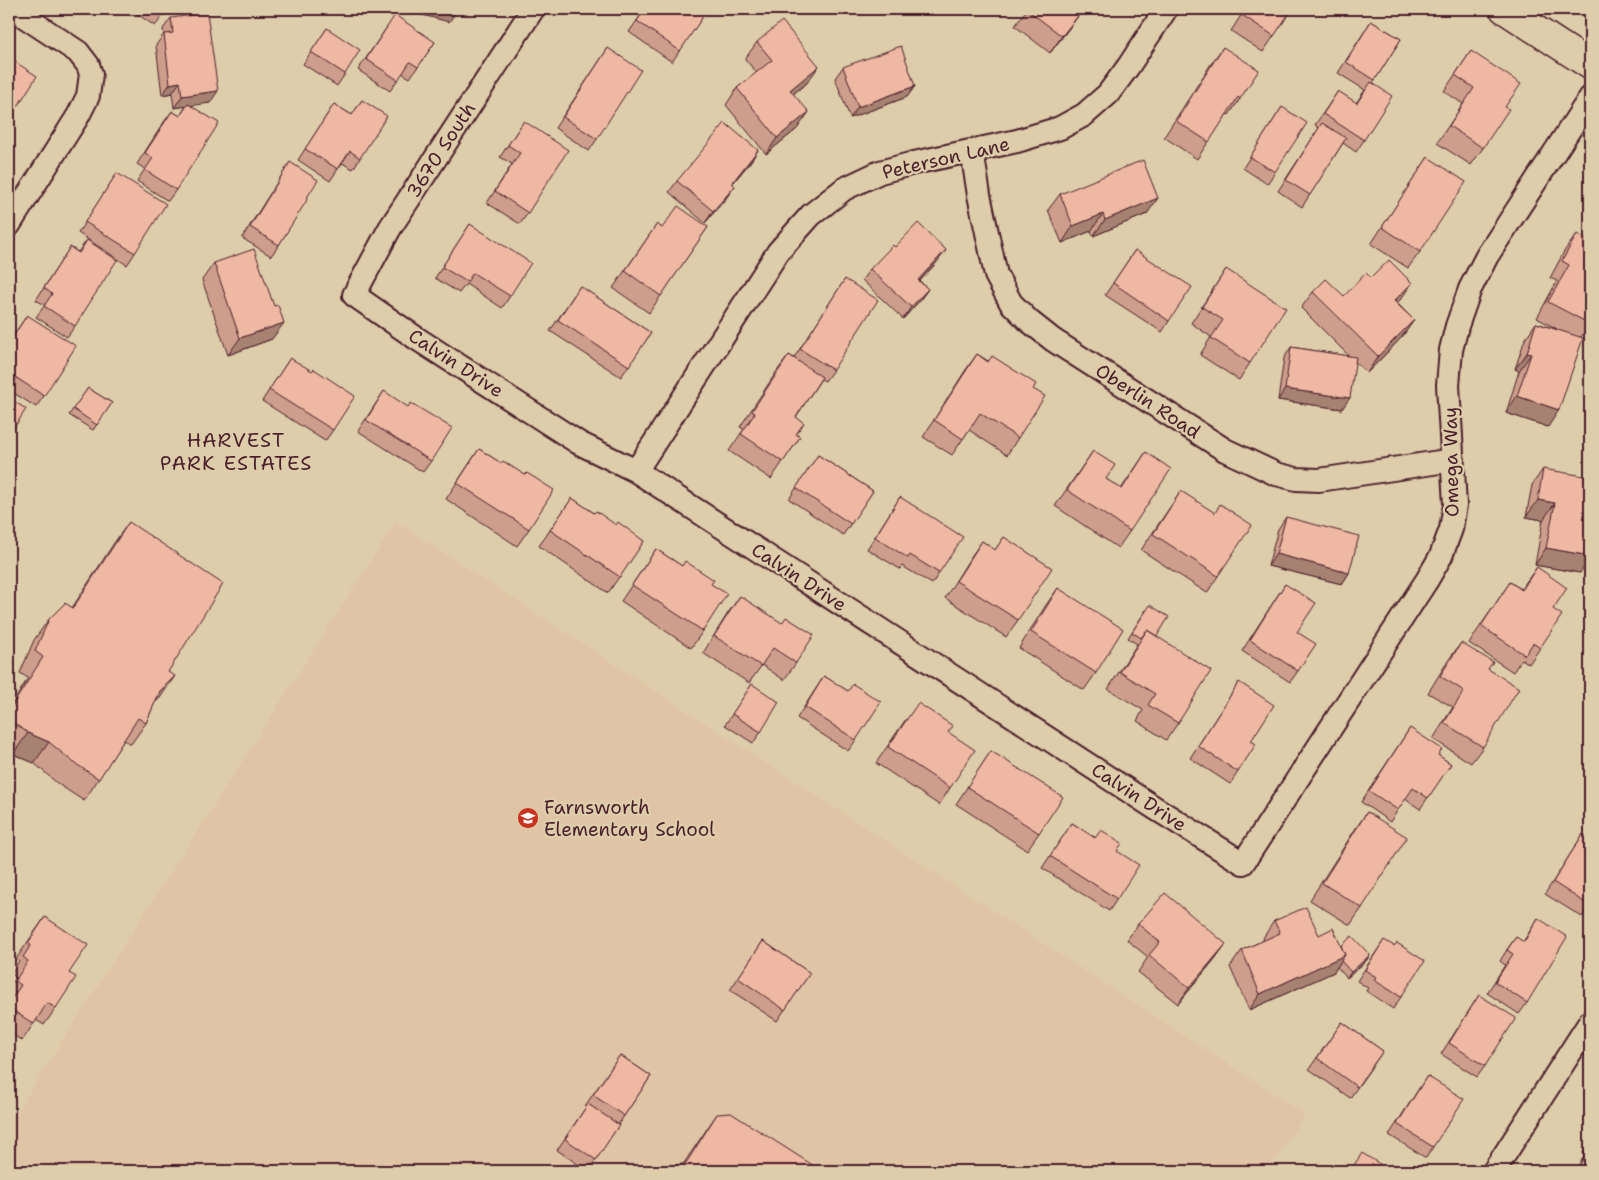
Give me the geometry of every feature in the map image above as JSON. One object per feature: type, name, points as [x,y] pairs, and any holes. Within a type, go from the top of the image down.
[{"type":"street","points":[[9,225],[78,116],[88,96],[91,74],[84,58],[71,46],[13,9]]},
{"type":"street","name":"3670 South","points":[[354,295],[390,228],[533,9]]},
{"type":"street","name":"Peterson Lane","points":[[636,471],[778,252],[811,215],[844,189],[880,172],[1017,141],[1060,128],[1084,115],[1108,94],[1166,9]]},
{"type":"street","points":[[1504,9],[1590,65]]},
{"type":"street","name":"Omega Way","points":[[1243,863],[1441,556],[1452,530],[1455,505],[1448,385],[1450,350],[1457,326],[1470,289],[1487,256],[1590,98]]},
{"type":"street","name":"Oberlin Road","points":[[972,151],[996,275],[1010,303],[1029,322],[1053,340],[1208,440],[1255,465],[1276,474],[1296,479],[1319,480],[1453,460]]},
{"type":"street","name":"Calvin Drive","points":[[354,295],[416,338],[579,443],[636,471],[1243,863]]},
{"type":"street","points":[[1494,1171],[1590,1022]]},
{"type":"shaded area","name":"Farnsworth Elementary School","points":[[396,522],[1305,1114],[1268,1171],[9,1171],[9,1124]]},
{"type":"building","points":[[645,9],[708,9],[680,51],[637,21]]},
{"type":"building","points":[[1026,9],[1079,9],[1082,11],[1062,36]]},
{"type":"building","points":[[1246,9],[1292,9],[1274,36],[1242,15]]},
{"type":"building","points":[[207,13],[218,91],[182,96],[180,82],[170,84],[164,34],[173,33],[171,18]]},
{"type":"building","points":[[395,15],[435,42],[418,67],[410,62],[398,80],[366,59]]},
{"type":"building","points":[[782,21],[819,66],[790,90],[809,112],[777,138],[737,88],[772,60],[757,42]]},
{"type":"building","points":[[1371,21],[1401,39],[1375,80],[1346,62]]},
{"type":"building","points":[[327,28],[360,50],[345,74],[311,52]]},
{"type":"building","points":[[901,46],[915,86],[858,107],[843,67]]},
{"type":"building","points":[[1223,47],[1259,70],[1240,99],[1238,97],[1209,142],[1176,121]]},
{"type":"building","points":[[608,48],[641,70],[597,139],[563,117]]},
{"type":"building","points":[[1471,51],[1521,84],[1505,107],[1509,109],[1483,148],[1449,126],[1474,88],[1455,75]]},
{"type":"building","points":[[9,58],[37,76],[9,120]]},
{"type":"building","points":[[1371,82],[1392,96],[1364,140],[1323,114],[1338,91],[1357,103]]},
{"type":"building","points":[[362,100],[387,116],[360,158],[350,151],[338,169],[305,149],[334,104],[352,115]]},
{"type":"building","points":[[188,104],[219,123],[176,190],[145,170],[153,158],[145,153],[172,111],[180,116]]},
{"type":"building","points":[[1282,107],[1307,123],[1275,172],[1250,157]]},
{"type":"building","points":[[524,121],[568,150],[528,213],[495,191],[520,153],[508,145]]},
{"type":"building","points":[[725,123],[758,150],[732,183],[735,186],[713,211],[677,181]]},
{"type":"building","points":[[1322,123],[1346,138],[1310,195],[1286,180]]},
{"type":"building","points":[[1428,157],[1466,182],[1420,252],[1382,227]]},
{"type":"building","points":[[1143,160],[1158,198],[1105,220],[1103,214],[1073,226],[1060,194]]},
{"type":"building","points":[[290,162],[318,180],[279,245],[250,227]]},
{"type":"building","points":[[117,173],[166,204],[135,253],[85,222]]},
{"type":"building","points":[[678,206],[708,227],[661,296],[625,271],[657,224],[662,228]]},
{"type":"building","points":[[918,223],[946,250],[918,280],[928,289],[911,307],[870,269]]},
{"type":"building","points":[[470,224],[531,263],[510,296],[473,273],[467,282],[442,267]]},
{"type":"building","points":[[1577,234],[1590,241],[1590,324],[1548,302],[1569,265],[1562,261]]},
{"type":"building","points":[[87,240],[117,260],[75,326],[44,306],[52,294],[44,288],[70,247],[79,253]]},
{"type":"building","points":[[254,249],[274,306],[278,305],[284,323],[240,338],[214,263]]},
{"type":"building","points":[[1135,250],[1192,287],[1169,321],[1113,283]]},
{"type":"building","points":[[1389,260],[1412,283],[1394,301],[1414,320],[1378,356],[1313,292],[1326,279],[1344,296],[1366,273],[1371,278]]},
{"type":"building","points":[[1226,269],[1286,308],[1250,363],[1211,338],[1223,320],[1202,307]]},
{"type":"building","points":[[845,279],[878,300],[833,370],[800,349]]},
{"type":"building","points":[[580,286],[651,333],[629,366],[558,320]]},
{"type":"building","points":[[27,315],[76,346],[44,396],[9,373],[9,343]]},
{"type":"building","points":[[1536,323],[1583,338],[1559,410],[1517,396],[1531,354],[1527,353]]},
{"type":"building","points":[[1291,347],[1356,357],[1350,398],[1285,389]]},
{"type":"building","points":[[977,354],[988,362],[992,356],[1036,384],[1033,389],[1045,396],[1018,438],[980,413],[963,439],[934,420]]},
{"type":"building","points":[[789,355],[822,377],[796,417],[804,423],[796,434],[800,437],[783,462],[741,434],[755,413],[752,411]]},
{"type":"building","points":[[290,358],[312,371],[314,369],[355,396],[333,430],[269,390]]},
{"type":"building","points":[[88,388],[112,403],[97,425],[73,409]]},
{"type":"building","points":[[384,391],[408,407],[411,403],[452,428],[431,461],[366,420]]},
{"type":"building","points":[[9,398],[26,409],[9,436]]},
{"type":"building","points":[[479,449],[525,475],[527,473],[554,490],[529,529],[457,483]]},
{"type":"building","points":[[1093,451],[1115,465],[1106,479],[1122,489],[1146,452],[1171,469],[1130,531],[1067,490]]},
{"type":"building","points":[[818,455],[873,491],[851,524],[796,488]]},
{"type":"building","points":[[1543,469],[1590,477],[1590,556],[1546,548],[1555,503],[1538,500]]},
{"type":"building","points":[[1181,491],[1215,513],[1220,504],[1252,525],[1218,576],[1153,534]]},
{"type":"building","points":[[900,497],[963,537],[939,573],[910,555],[908,558],[875,537]]},
{"type":"building","points":[[572,498],[616,525],[618,522],[644,541],[620,577],[550,530]]},
{"type":"building","points":[[1286,517],[1359,536],[1349,573],[1276,554]]},
{"type":"building","points":[[129,522],[223,584],[168,672],[175,676],[160,691],[146,723],[138,718],[99,779],[73,762],[49,742],[28,733],[9,720],[9,711],[43,657],[35,651],[49,619],[65,603],[73,608]]},
{"type":"building","points":[[1004,537],[1052,568],[1018,620],[956,581],[982,541],[995,550]]},
{"type":"building","points":[[656,549],[682,566],[685,561],[714,580],[711,584],[727,594],[703,631],[632,585]]},
{"type":"building","points":[[1537,567],[1567,588],[1553,609],[1562,615],[1540,648],[1533,643],[1525,655],[1481,626],[1510,582],[1522,590]]},
{"type":"building","points":[[1285,584],[1316,603],[1297,632],[1316,644],[1298,671],[1250,640]]},
{"type":"building","points":[[1058,588],[1123,629],[1096,673],[1031,632]]},
{"type":"building","points":[[740,596],[782,623],[786,617],[814,635],[796,663],[773,648],[761,666],[714,636]]},
{"type":"building","points":[[1150,605],[1169,617],[1157,636],[1147,630],[1141,638],[1132,632]]},
{"type":"building","points":[[1147,630],[1211,671],[1178,723],[1148,705],[1155,694],[1120,672]]},
{"type":"building","points":[[1461,643],[1493,662],[1488,669],[1519,688],[1483,747],[1444,723],[1464,691],[1440,676]]},
{"type":"building","points":[[824,676],[848,691],[853,684],[881,702],[856,740],[805,707]]},
{"type":"building","points":[[1239,682],[1274,705],[1251,741],[1256,744],[1238,772],[1198,746]]},
{"type":"building","points":[[752,684],[779,702],[761,732],[732,714]]},
{"type":"building","points":[[918,703],[953,726],[948,732],[975,750],[950,788],[888,747]]},
{"type":"building","points":[[1410,728],[1442,749],[1438,755],[1451,764],[1428,798],[1413,788],[1398,810],[1369,791]]},
{"type":"building","points":[[991,751],[1063,797],[1039,833],[967,787]]},
{"type":"building","points":[[1367,812],[1407,837],[1362,908],[1322,883]]},
{"type":"building","points":[[1072,823],[1095,838],[1101,830],[1122,843],[1117,851],[1139,865],[1117,899],[1050,856]]},
{"type":"building","points":[[1583,834],[1590,839],[1590,906],[1553,882]]},
{"type":"building","points":[[1165,893],[1226,944],[1189,988],[1149,955],[1160,942],[1138,924]]},
{"type":"building","points":[[1306,907],[1319,935],[1333,928],[1345,955],[1260,994],[1242,950],[1280,933],[1274,921]]},
{"type":"building","points":[[45,917],[88,945],[69,973],[76,977],[56,1008],[47,1003],[34,1024],[9,1008],[9,1003],[21,985],[15,981],[28,961],[23,957],[31,945],[28,943]]},
{"type":"building","points":[[1538,918],[1567,937],[1527,1003],[1495,982],[1513,954],[1507,950],[1516,937],[1524,942]]},
{"type":"building","points":[[1352,936],[1370,955],[1351,972],[1341,961],[1345,955],[1341,946]]},
{"type":"building","points":[[1384,940],[1394,946],[1397,943],[1425,961],[1401,997],[1374,980],[1376,977],[1365,970]]},
{"type":"building","points":[[763,941],[810,973],[785,1010],[738,978]]},
{"type":"building","points":[[1479,995],[1516,1018],[1485,1066],[1449,1043]]},
{"type":"building","points":[[1342,1022],[1383,1051],[1357,1087],[1317,1058]]},
{"type":"building","points":[[620,1055],[651,1076],[624,1116],[593,1095]]},
{"type":"building","points":[[1427,1076],[1464,1099],[1433,1147],[1397,1124]]},
{"type":"building","points":[[588,1104],[619,1125],[596,1160],[565,1139]]},
{"type":"building","points":[[731,1113],[822,1171],[669,1171],[673,1166],[686,1163],[717,1114]]},
{"type":"building","points":[[1590,1149],[1590,1171],[1584,1171],[1578,1167]]},
{"type":"building","points":[[1362,1153],[1391,1171],[1350,1171]]},
{"type":"place","name":"Farnsworth Elementary School","points":[[528,818]]},
{"type":"district","name":"HARVEST PARK ESTATES","points":[[236,452]]}]
